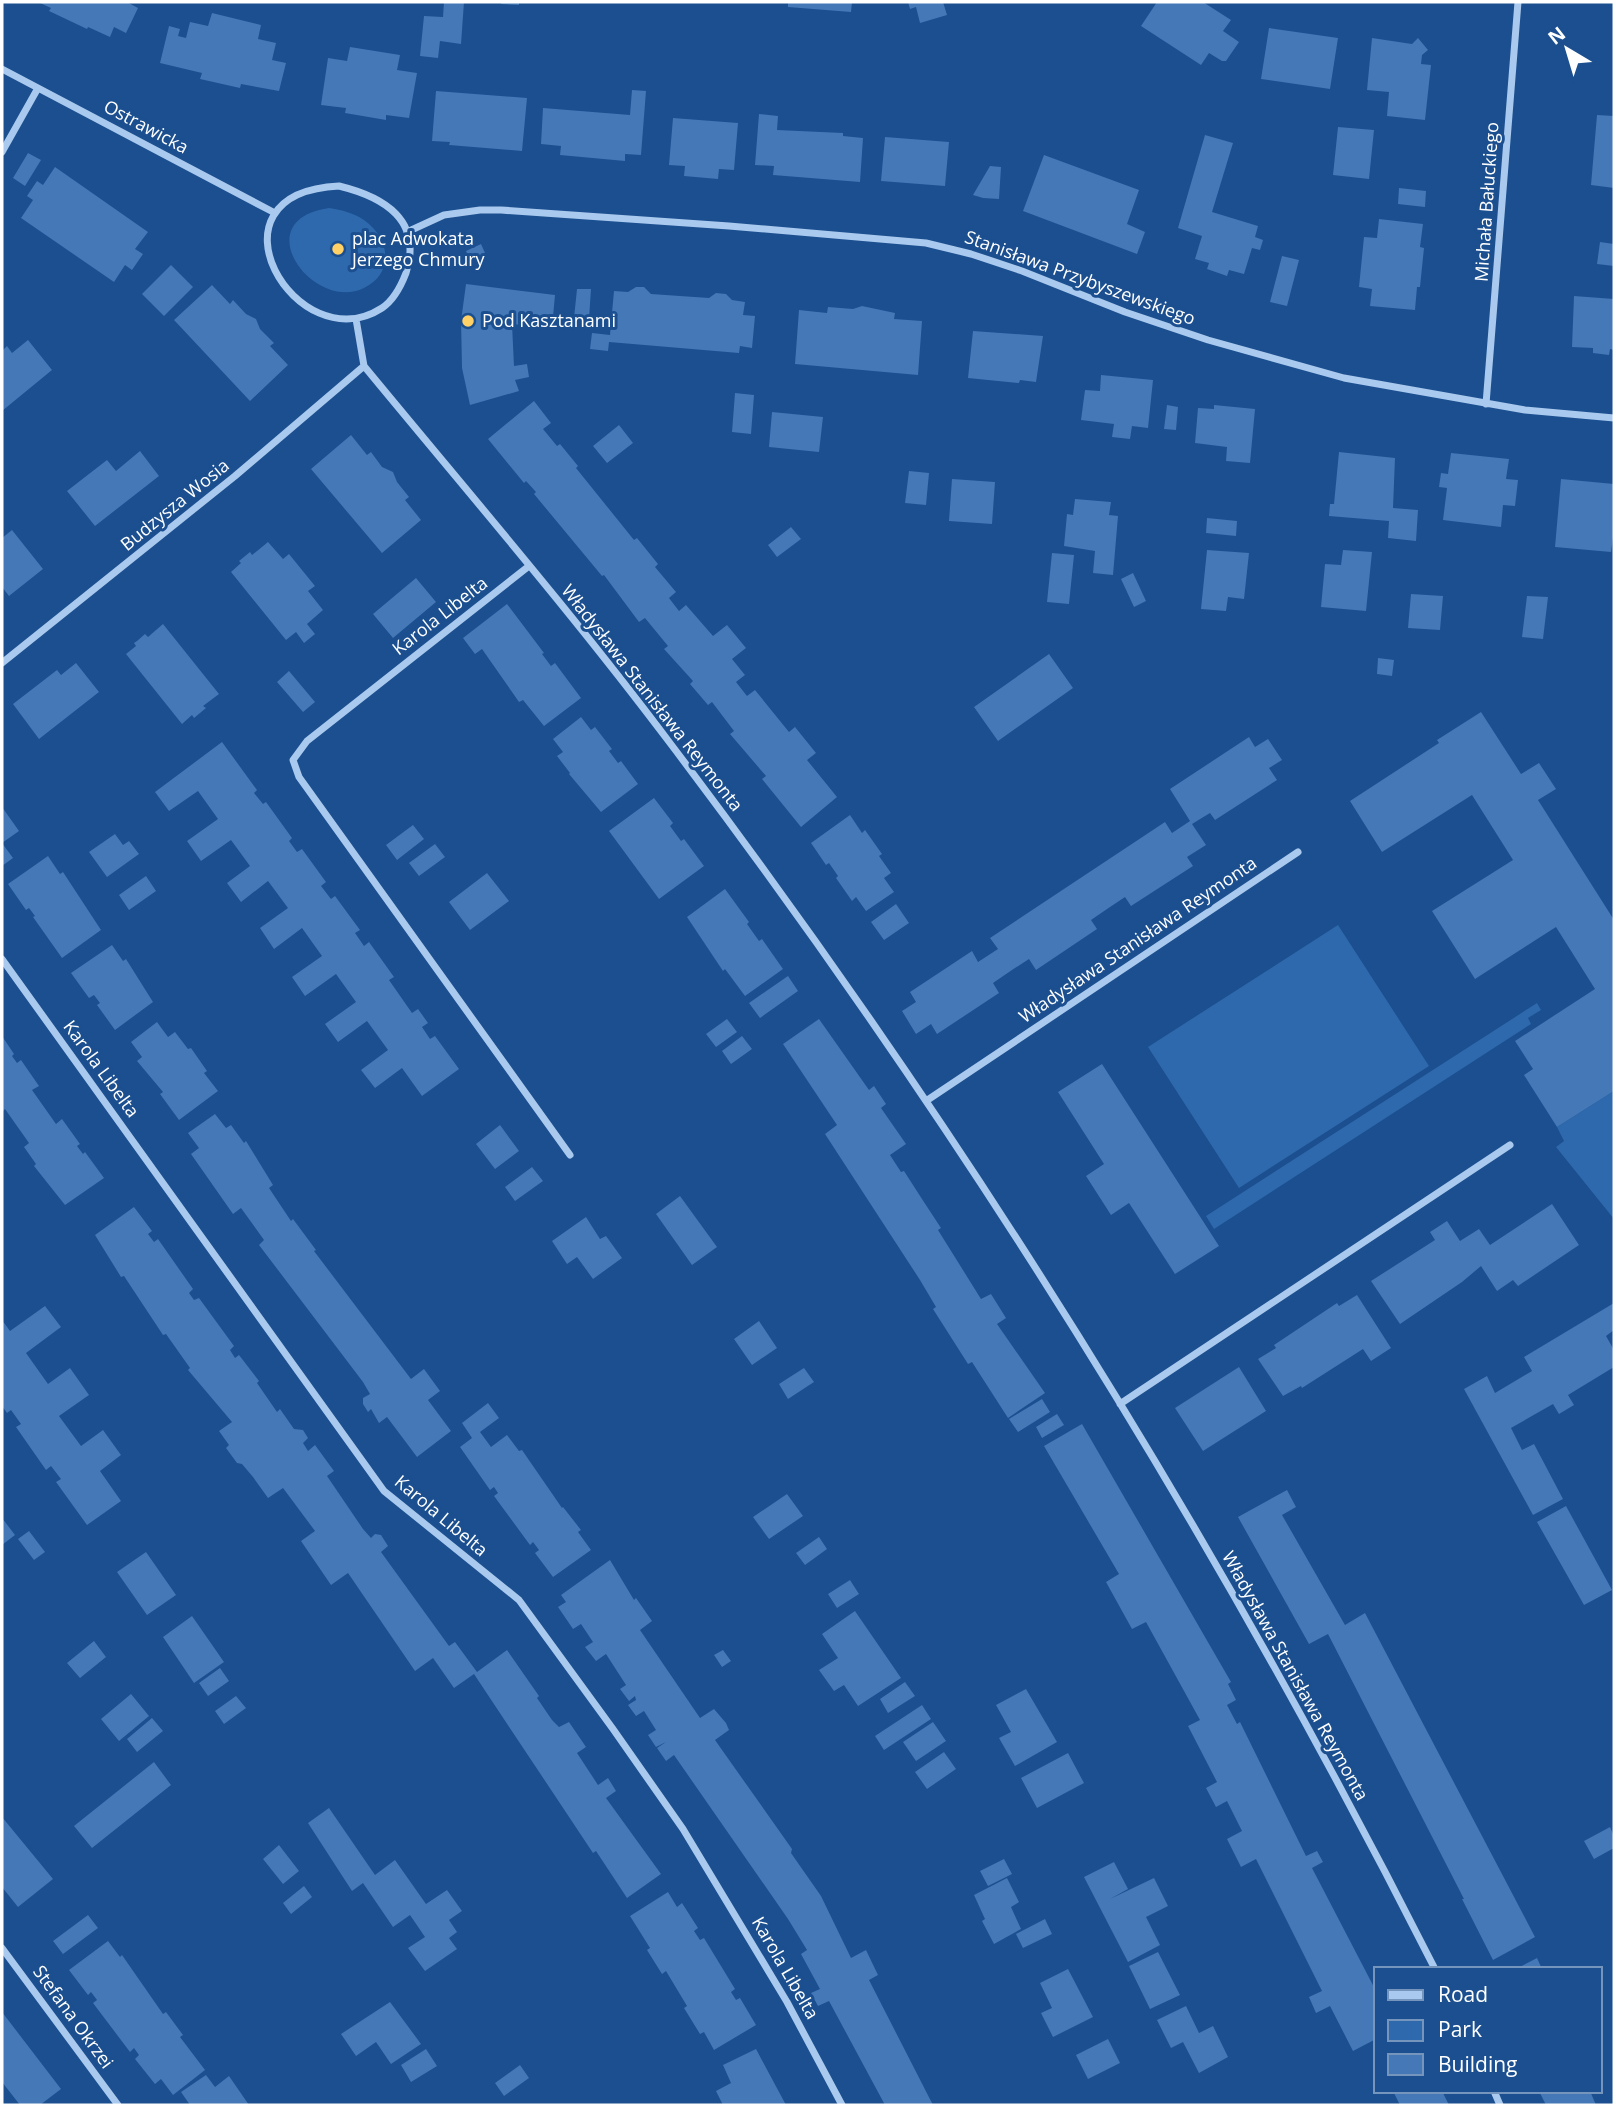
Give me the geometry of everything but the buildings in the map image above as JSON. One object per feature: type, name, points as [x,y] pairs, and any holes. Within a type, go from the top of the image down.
[{"type":"street","name":"Michała Bałuckiego","points":[[1486,404],[1518,2]]},
{"type":"street","name":"Ostrawicka","points":[[2,69],[275,213]]},
{"type":"street","points":[[2,152],[38,88]]},
{"type":"street","points":[[339,186],[367,192],[399,216],[407,232],[409,262],[396,295],[382,308],[356,318],[329,318],[304,305],[286,287],[268,258],[266,233],[275,213],[288,198],[319,187],[339,186]]},
{"type":"street","name":"Stanisława Przybyszewskiego","points":[[407,232],[444,215],[501,210],[926,243],[1022,271],[1135,315],[1294,365],[1345,378],[1525,410],[1614,418]]},
{"type":"street","points":[[356,318],[364,366]]},
{"type":"street","name":"Władysława Stanisława Reymonta","points":[[364,366],[666,738],[717,805],[926,1101],[1045,1280],[1120,1404],[1306,1722],[1434,1967]]},
{"type":"street","name":"Budzysza Wosia","points":[[2,663],[204,501],[364,366]]},
{"type":"street","name":"Karola Libelta","points":[[529,566],[307,741],[293,760],[299,777],[570,1155]]},
{"type":"street","name":"Władysława Stanisława Reymonta","points":[[926,1101],[1297,852]]},
{"type":"street","name":"Karola Libelta","points":[[2,959],[384,1491],[519,1600],[682,1829],[782,1992],[842,2105]]},
{"type":"street","points":[[1120,1404],[1510,1145]]},
{"type":"street","name":"Stefana Okrzei","points":[[2,1948],[118,2105]]},
{"type":"green space","name":"plac Adwokata Jerzego Chmury","points":[[329,208],[348,212],[364,220],[373,227],[384,245],[381,274],[364,288],[344,292],[325,288],[308,277],[296,262],[290,245],[292,229],[304,216]]},
{"type":"green space","points":[[1338,925],[1429,1066],[1239,1188],[1148,1047]]},
{"type":"green space","points":[[1537,1003],[1541,1010],[1528,1018],[1531,1024],[1214,1229],[1206,1216]]},
{"type":"green space","points":[[1614,1091],[1614,1219],[1556,1147],[1564,1141],[1557,1127]]},
{"type":"place","name":"plac Adwokata Jerzego Chmury","points":[[338,249]]},
{"type":"place","name":"Pod Kasztanami","points":[[468,321]]}]
